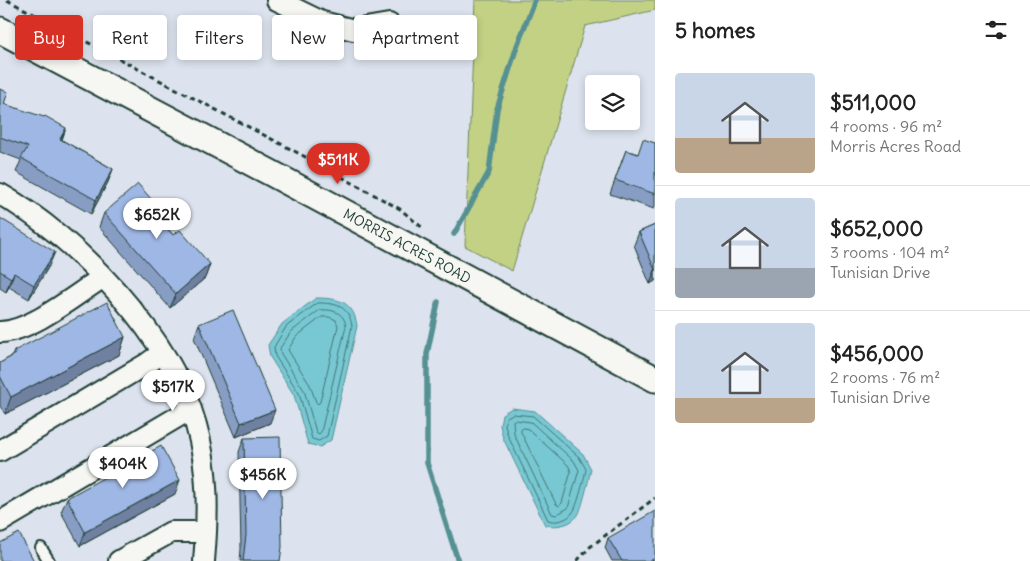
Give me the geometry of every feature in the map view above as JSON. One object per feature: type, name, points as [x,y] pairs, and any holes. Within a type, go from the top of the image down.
[{"type":"street","points":[[277,0],[322,22],[354,30]]},
{"type":"street","name":"MORRIS ACRES ROAD","points":[[0,30],[272,172],[655,379]]},
{"type":"street","points":[[0,194],[64,241],[102,278],[124,301],[142,324],[179,380],[191,409],[203,452],[208,501],[204,561]]},
{"type":"street","points":[[0,332],[33,323],[102,278]]},
{"type":"street","points":[[0,451],[162,353]]},
{"type":"street","points":[[0,522],[191,409]]},
{"type":"street","points":[[119,561],[171,532],[206,532]]},
{"type":"lane","points":[[41,548],[49,561]]},
{"type":"path","points":[[7,0],[400,209],[427,230]]},
{"type":"path","points":[[577,561],[590,547],[655,498]]},
{"type":"green space","points":[[475,0],[655,0],[655,10],[585,26],[512,271],[465,246],[473,60],[477,60],[477,15],[474,15]]},
{"type":"water","points":[[316,298],[332,299],[344,303],[353,312],[357,326],[331,440],[320,447],[308,444],[294,395],[270,357],[268,345],[282,324]]},
{"type":"water","points":[[512,408],[535,411],[583,454],[591,469],[580,512],[575,519],[567,524],[558,526],[545,525],[503,438],[500,425],[502,414]]},
{"type":"building","points":[[0,89],[8,92],[4,104],[45,116],[66,128],[60,139],[113,169],[96,200],[21,158],[28,147],[0,137]]},
{"type":"building","points":[[643,139],[655,143],[655,194],[615,180],[626,150],[638,154]]},
{"type":"building","points":[[138,184],[152,200],[147,205],[173,235],[180,230],[210,264],[176,294],[104,213]]},
{"type":"building","points":[[0,218],[55,252],[34,285],[14,273],[11,278],[0,271]]},
{"type":"building","points":[[655,225],[655,270],[639,232]]},
{"type":"building","points":[[107,302],[125,337],[11,397],[0,376],[0,363],[16,354],[14,351]]},
{"type":"building","points":[[233,310],[275,410],[241,423],[199,324]]},
{"type":"building","points":[[280,437],[282,547],[280,561],[243,561],[246,535],[244,438]]},
{"type":"building","points":[[161,446],[180,480],[85,532],[67,498]]},
{"type":"building","points":[[655,511],[655,558],[650,561],[622,561],[608,538]]},
{"type":"building","points":[[19,533],[34,561],[0,561],[0,543]]},
{"type":"waterway","points":[[454,234],[489,172],[497,109],[517,46],[535,0]]},
{"type":"waterway","points":[[438,302],[427,354],[427,463],[458,561]]}]
